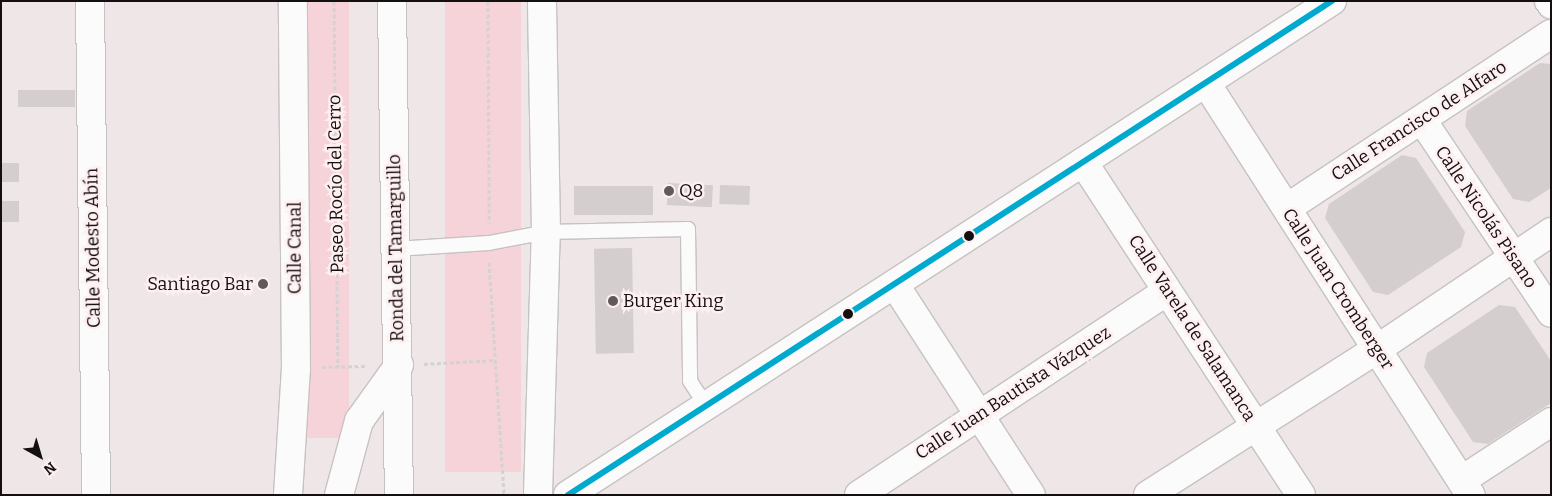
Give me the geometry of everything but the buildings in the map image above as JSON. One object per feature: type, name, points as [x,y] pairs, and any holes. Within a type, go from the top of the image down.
[{"type":"street","name":"Calle Modesto Abín","points":[[90,1],[96,495]]},
{"type":"street","name":"Calle Canal","points":[[288,495],[296,368],[293,1]]},
{"type":"street","name":"Ronda del Tamarguillo","points":[[392,1],[395,249],[399,365],[399,495]]},
{"type":"street","points":[[538,495],[546,232],[542,1]]},
{"type":"street","points":[[568,495],[707,407],[1332,1]]},
{"type":"street","name":"Calle Francisco de Alfaro","points":[[1287,208],[1551,34]]},
{"type":"street","name":"Calle Juan Cromberger","points":[[1206,83],[1467,488]]},
{"type":"street","name":"Calle Nicolás Pisano","points":[[1422,120],[1551,313]]},
{"type":"street","name":"Calle Varela de Salamanca","points":[[1083,162],[1301,495]]},
{"type":"street","points":[[1148,495],[1377,349],[1551,232]]},
{"type":"street","points":[[895,285],[981,414],[1031,495]]},
{"type":"street","name":"Calle Juan Bautista Vázquez","points":[[859,495],[1167,291]]},
{"type":"street","points":[[339,495],[359,421],[399,365]]},
{"type":"street","points":[[1467,488],[1551,422]]},
{"type":"lane","points":[[395,249],[489,242],[546,232],[688,228],[690,380],[707,407]]},
{"type":"path","name":"Paseo Rocío del Cerro","points":[[334,1],[338,367]]},
{"type":"path","points":[[488,1],[489,232]]},
{"type":"path","points":[[489,255],[504,495]]},
{"type":"shaded area","points":[[305,1],[349,1],[349,438],[305,438]]},
{"type":"shaded area","points":[[445,1],[521,1],[521,472],[445,472]]},
{"type":"transit line","points":[[568,495],[1332,1]]},
{"type":"place","name":"Q8","points":[[669,191]]},
{"type":"place","name":"Santiago Bar","points":[[263,284]]},
{"type":"place","name":"Burger King","points":[[613,301]]}]
